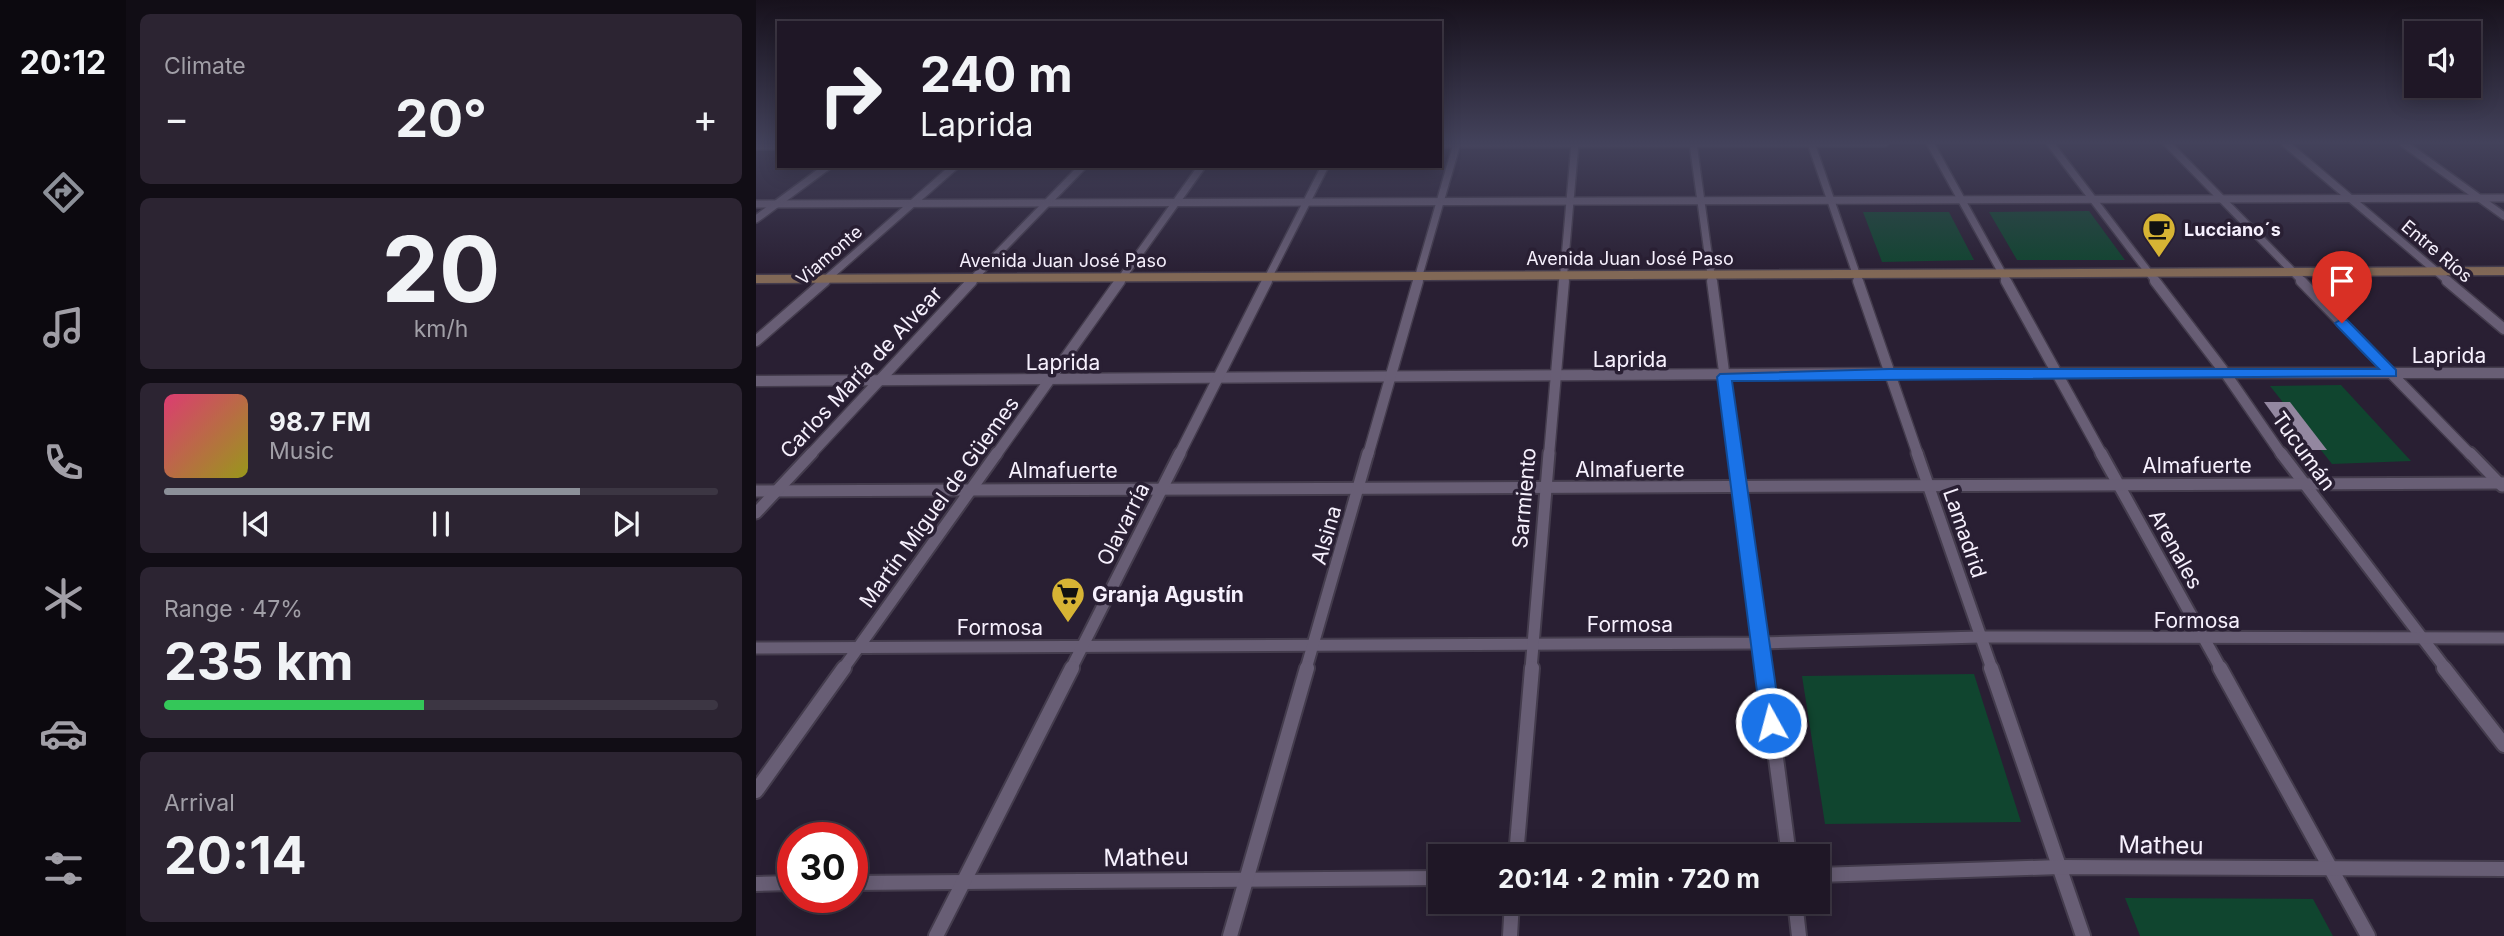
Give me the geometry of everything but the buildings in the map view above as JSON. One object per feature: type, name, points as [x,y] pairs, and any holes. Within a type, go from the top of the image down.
[{"type":"main road","name":"Avenida Juan José Paso","points":[[756,279],[2504,271]]},
{"type":"street","points":[[756,219],[800,187]]},
{"type":"street","name":"Viamonte","points":[[756,341],[932,187]]},
{"type":"street","name":"Carlos María de Alvear","points":[[756,513],[974,278],[1063,187]]},
{"type":"street","name":"Martín Miguel de Güemes","points":[[756,791],[1187,187]]},
{"type":"street","name":"Olavarría","points":[[936,936],[1315,187]]},
{"type":"street","name":"Alsina","points":[[1230,936],[1444,187]]},
{"type":"street","name":"Sarmiento","points":[[1517,844],[1571,187]]},
{"type":"street","points":[[1699,187],[1787,844]]},
{"type":"street","name":"Lamadrid","points":[[1826,187],[2083,936]]},
{"type":"street","name":"Arenales","points":[[1954,187],[2368,936]]},
{"type":"street","name":"Tucumán","points":[[2084,187],[2226,374],[2303,484],[2504,745]]},
{"type":"street","points":[[2209,187],[2502,485]]},
{"type":"street","name":"Entre Ríos","points":[[2336,187],[2504,329]]},
{"type":"street","points":[[2463,187],[2504,216]]},
{"type":"street","points":[[756,204],[2504,198]]},
{"type":"street","name":"Laprida","points":[[756,381],[1725,377],[1889,373],[2504,373]]},
{"type":"street","name":"Almafuerte","points":[[756,491],[1740,488],[1927,484],[2502,485]]},
{"type":"street","name":"Formosa","points":[[756,648],[1760,643],[1980,637],[2504,638]]},
{"type":"street","name":"Matheu","points":[[1830,875],[2059,867],[2504,869]]},
{"type":"street","name":"Matheu","points":[[868,883],[1428,878]]},
{"type":"street","points":[[756,884],[777,884]]},
{"type":"street","points":[[1510,936],[1511,914]]},
{"type":"street","points":[[1797,914],[1800,936]]},
{"type":"green space","points":[[2089,211],[2125,260],[2017,260],[1989,212]]},
{"type":"green space","points":[[1863,212],[1949,212],[1974,260],[1882,262]]},
{"type":"green space","points":[[2341,385],[2411,461],[2332,464],[2270,386]]},
{"type":"green space","points":[[1974,674],[2021,822],[1825,824],[1802,676]]},
{"type":"green space","points":[[2125,898],[2313,899],[2333,936],[2140,936]]},
{"type":"place","name":"Lucciano´s","points":[[2159,259]]},
{"type":"place","name":"Granja Agustín","points":[[1068,624]]},
{"type":"route","points":[[1771,723],[1725,377],[1889,373],[2391,373],[2342,323]]}]
